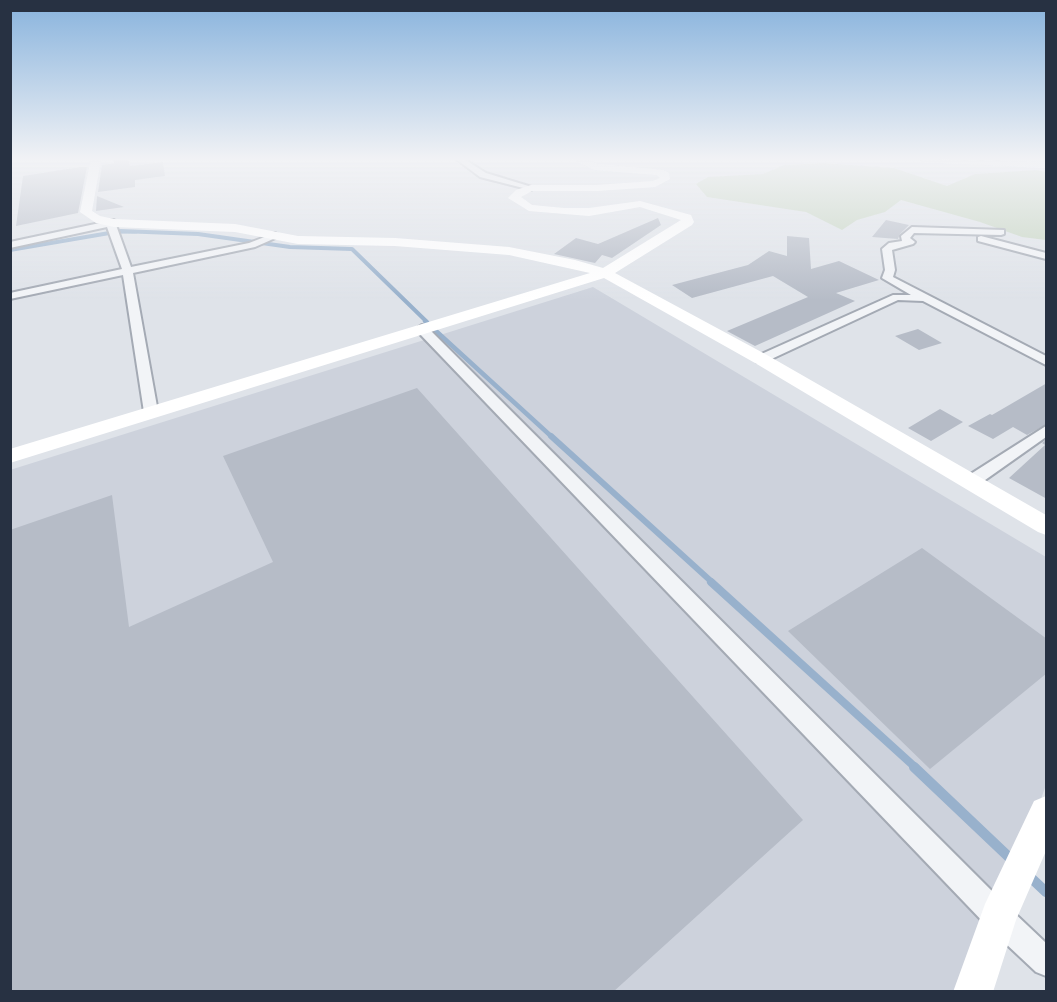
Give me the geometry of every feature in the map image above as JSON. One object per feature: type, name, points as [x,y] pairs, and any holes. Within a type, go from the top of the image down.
[{"type":"street","points":[[87,206],[86,212],[113,228],[127,270],[151,412]]},
{"type":"street","points":[[526,206],[543,210],[589,212],[629,206]]},
{"type":"street","points":[[10,456],[605,273],[688,222],[687,218],[646,206]]},
{"type":"street","points":[[10,245],[113,228],[235,228],[272,237],[298,240],[395,242],[509,251],[575,264],[605,273],[761,359],[1047,526]]},
{"type":"street","points":[[919,242],[904,238],[912,230],[1001,232]]},
{"type":"street","points":[[1047,256],[994,242],[947,236],[892,245],[887,249],[891,270],[887,278],[1047,361]]},
{"type":"street","points":[[10,296],[255,244],[272,237]]},
{"type":"street","points":[[761,359],[897,297],[926,300]]},
{"type":"street","points":[[428,327],[1013,884],[1047,962]]},
{"type":"street","points":[[972,481],[1047,431]]},
{"type":"street","points":[[973,992],[1013,884],[1047,813]]},
{"type":"shaded area","points":[[593,287],[1046,557],[1046,785],[998,917],[978,991],[11,991],[10,470]]},
{"type":"green space","points":[[765,206],[893,206],[885,212],[857,220],[842,230],[806,212]]},
{"type":"green space","points":[[922,206],[1046,206],[1046,240],[1022,237],[980,222]]},
{"type":"building","points":[[19,206],[79,206],[78,213],[16,226]]},
{"type":"building","points":[[96,206],[124,207],[96,211]]},
{"type":"building","points":[[658,218],[661,225],[612,258],[602,255],[595,263],[554,254],[576,238],[598,244]]},
{"type":"building","points":[[886,220],[909,225],[898,239],[872,237]]},
{"type":"building","points":[[787,236],[809,238],[811,269],[839,261],[879,280],[836,293],[855,301],[755,346],[727,331],[808,297],[773,276],[692,298],[672,285],[748,265],[769,251],[787,256]]},
{"type":"building","points":[[918,329],[942,343],[919,350],[895,336]]},
{"type":"building","points":[[1047,383],[1047,424],[1027,435],[1013,427],[993,439],[968,426],[992,415]]},
{"type":"building","points":[[417,388],[803,820],[613,992],[10,992],[10,530],[112,495],[129,627],[273,562],[223,456]]},
{"type":"building","points":[[940,409],[963,422],[931,441],[908,428]]},
{"type":"building","points":[[1047,439],[1047,499],[1009,478],[1045,445],[1042,443]]},
{"type":"building","points":[[922,548],[1047,639],[1047,673],[930,769],[788,631]]},
{"type":"waterway","points":[[10,250],[121,231],[198,234],[290,247],[352,249],[427,322]]},
{"type":"waterway","points":[[118,232],[136,232]]},
{"type":"waterway","points":[[425,321],[552,437]]},
{"type":"waterway","points":[[551,436],[713,583]]},
{"type":"waterway","points":[[711,582],[916,768]]},
{"type":"waterway","points":[[914,767],[1013,861]]},
{"type":"waterway","points":[[1029,876],[1046,892]]}]
